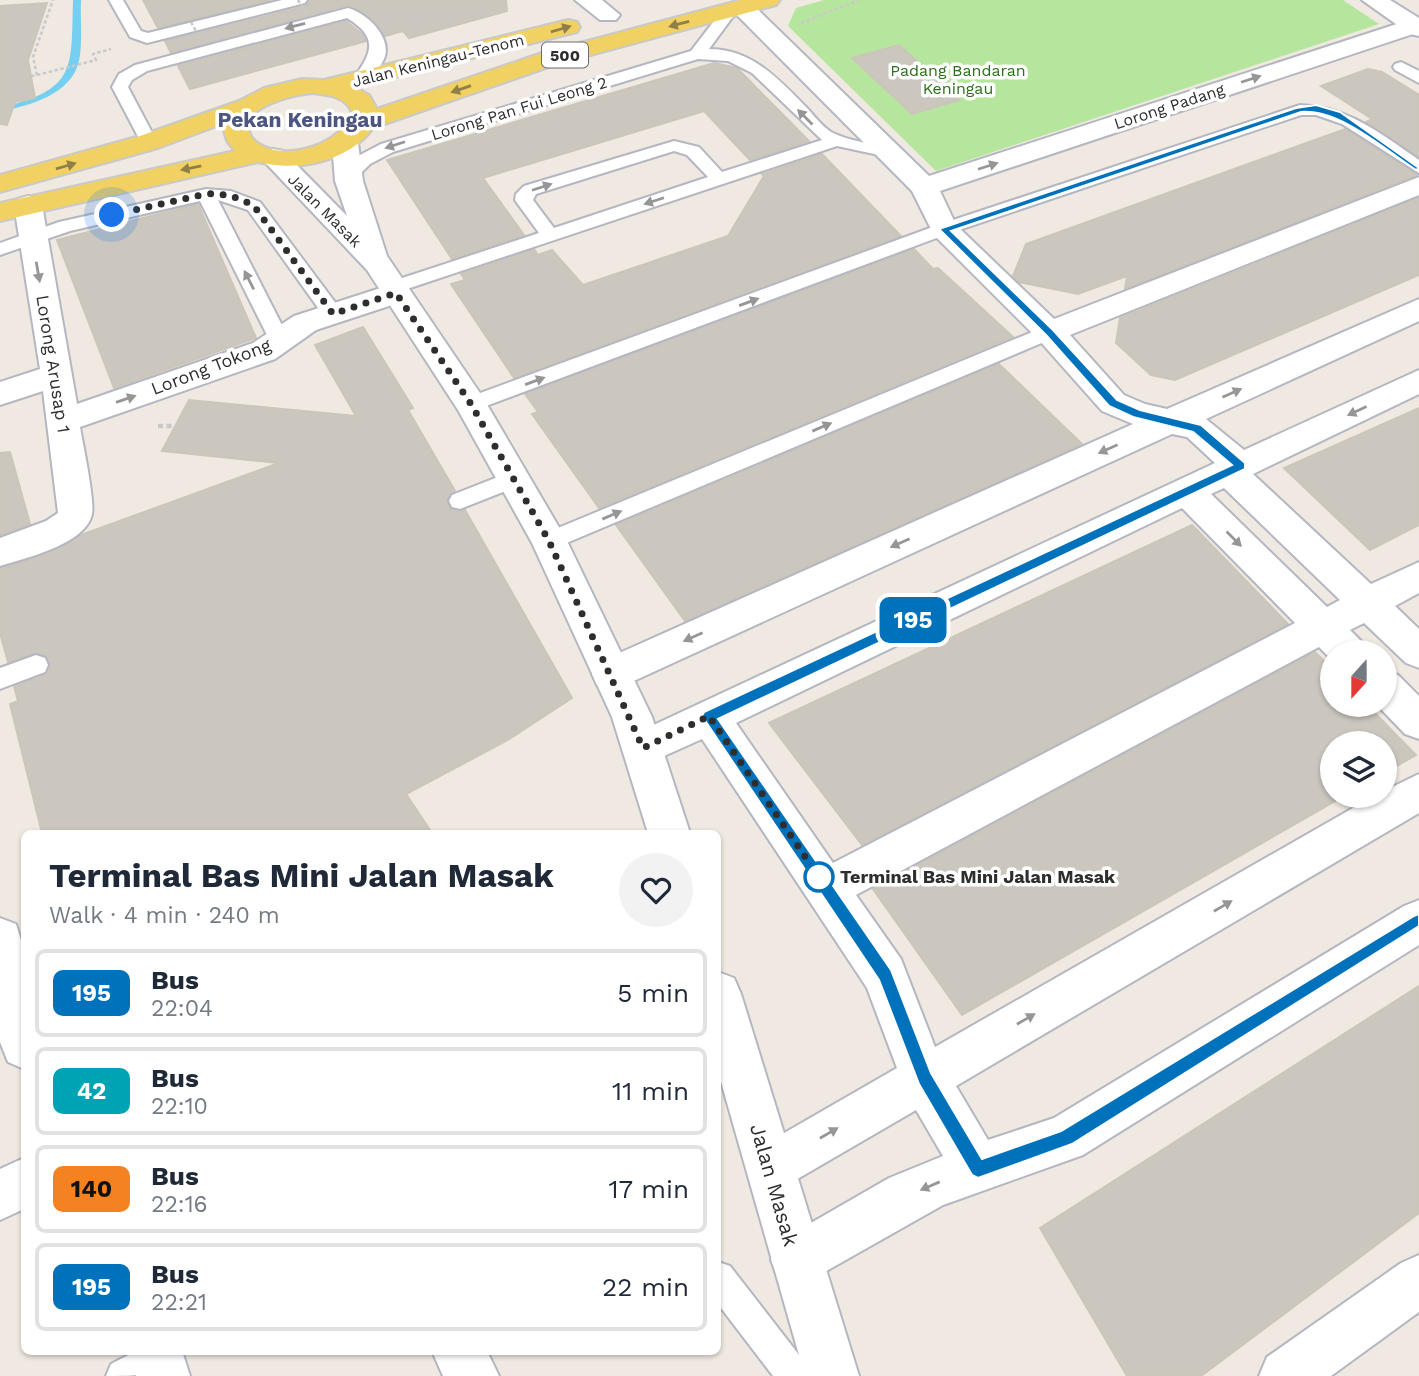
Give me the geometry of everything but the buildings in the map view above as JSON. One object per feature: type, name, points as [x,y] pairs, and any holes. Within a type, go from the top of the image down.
[{"type":"main road","name":"Jalan Keningau-Tenom","points":[[364,121],[548,59],[768,0]]},
{"type":"main road","name":"Jalan Keningau-Tenom","points":[[329,86],[522,40],[632,9]]},
{"type":"main road","name":"500","points":[[0,184],[149,142],[248,106],[276,91],[293,86],[329,86],[346,91],[358,99],[365,110],[364,121]]},
{"type":"main road","points":[[248,106],[239,116],[235,127],[237,137],[244,146],[265,155]]},
{"type":"main road","points":[[14,208],[265,155],[308,157],[345,143],[358,133],[364,121]]},
{"type":"street","points":[[587,0],[608,16]]},
{"type":"street","points":[[1374,0],[1416,27]]},
{"type":"street","points":[[735,9],[924,187],[944,229],[1049,332],[1113,403],[1137,414],[1197,428],[1368,604],[1419,652]]},
{"type":"street","name":"Lorong Padang","points":[[924,187],[1416,27]]},
{"type":"street","name":"Jalan Masak","points":[[345,143],[349,175],[377,263]]},
{"type":"street","name":"Jalan Masak","points":[[265,155],[377,263],[471,404],[549,541],[611,674],[643,748],[668,830]]},
{"type":"street","points":[[1049,332],[1419,185]]},
{"type":"street","name":"Lorong Arusap 1","points":[[0,552],[58,531],[71,523],[75,513],[57,375],[33,239],[14,208]]},
{"type":"street","name":"Lorong Tokong","points":[[62,421],[264,351],[293,329],[395,290]]},
{"type":"street","points":[[611,674],[1419,309]]},
{"type":"street","points":[[0,394],[57,375]]},
{"type":"street","points":[[643,748],[1419,381]]},
{"type":"street","points":[[1186,491],[1336,640],[1368,604],[1419,576]]},
{"type":"street","points":[[827,888],[1320,648]]},
{"type":"street","points":[[1397,700],[1419,722]]},
{"type":"street","points":[[709,716],[886,975],[925,1078],[978,1169]]},
{"type":"street","points":[[770,1168],[1419,792]]},
{"type":"street","points":[[796,1260],[907,1196],[1066,1138],[1419,921]]},
{"type":"street","points":[[0,942],[21,1033]]},
{"type":"street","name":"Jalan Masak","points":[[721,1004],[832,1376]]},
{"type":"street","points":[[0,1195],[21,1184]]},
{"type":"street","points":[[1286,1376],[1419,1282]]},
{"type":"street","points":[[460,1355],[472,1376]]},
{"type":"lane","points":[[116,0],[135,34],[147,38],[301,4]]},
{"type":"lane","points":[[697,54],[735,9]]},
{"type":"lane","points":[[149,142],[120,87],[125,77],[141,68],[348,13],[360,17],[376,43],[377,56],[361,79]]},
{"type":"lane","name":"Lorong Pan Fui Leong 2","points":[[349,175],[364,160],[387,148],[697,54],[731,55],[751,64],[822,133],[838,140],[888,152]]},
{"type":"lane","points":[[1401,67],[1419,78]]},
{"type":"lane","points":[[471,404],[944,229],[1300,110],[1316,108],[1337,114],[1419,168]]},
{"type":"lane","points":[[395,290],[550,235],[838,140]]},
{"type":"lane","points":[[550,235],[524,200],[524,194],[530,190],[674,146],[693,151],[719,180]]},
{"type":"lane","points":[[0,249],[65,226],[206,194],[221,193],[254,206],[333,314]]},
{"type":"lane","points":[[206,194],[280,341]]},
{"type":"lane","points":[[549,541],[1049,332]]},
{"type":"lane","points":[[460,500],[513,479]]},
{"type":"lane","points":[[0,679],[36,665]]},
{"type":"lane","points":[[721,1282],[794,1376]]},
{"type":"path","points":[[37,75],[33,57],[53,0]]},
{"type":"path","points":[[841,5],[859,0]]},
{"type":"path","points":[[191,22],[201,40]]},
{"type":"path","points":[[31,76],[96,60],[93,54],[110,50]]},
{"type":"green space","name":"Padang Bandaran Keningau","points":[[824,0],[1343,0],[1379,24],[936,171],[788,26],[796,8]]},
{"type":"waterway","points":[[0,110],[42,96],[52,91],[68,76],[76,52],[77,0]]},
{"type":"bus line","name":"195","points":[[1419,168],[1337,114],[1316,108],[1300,110],[944,229],[1049,332],[1113,403],[1137,414],[1197,428],[1241,466],[709,716],[886,975],[925,1078],[978,1169],[1066,1138],[1419,921]]},
{"type":"place","name":"Terminal Bas Mini Jalan Masak","points":[[819,877]]},
{"type":"district","name":"Pekan Keningau","points":[[300,120]]},
{"type":"route","points":[[112,215],[221,193],[254,206],[333,314],[396,293],[471,404],[549,541],[632,717],[643,748],[709,716],[819,877]]}]
